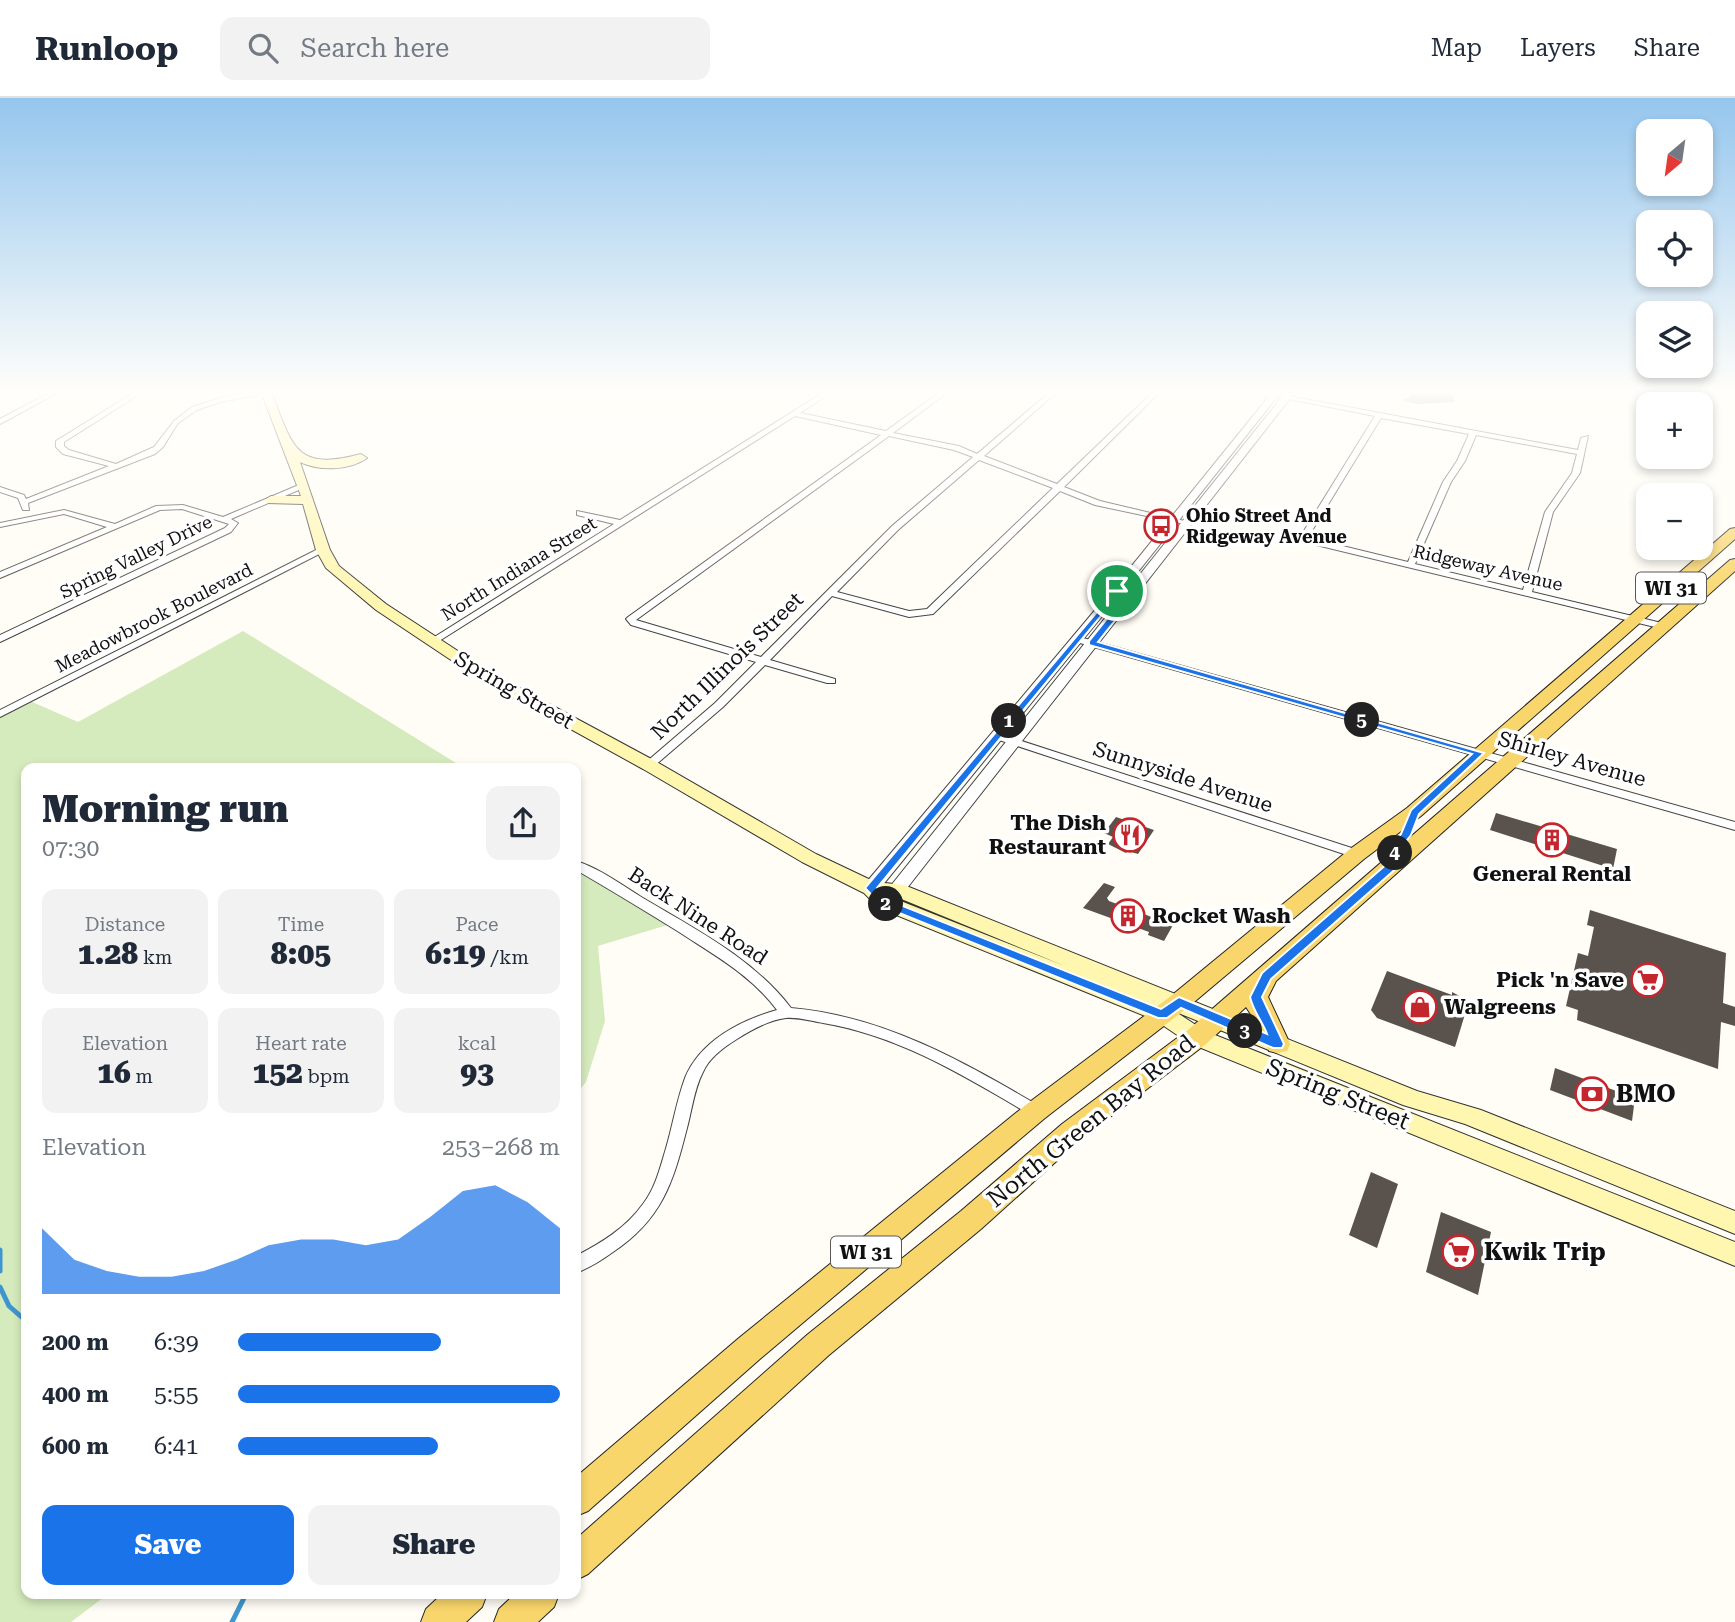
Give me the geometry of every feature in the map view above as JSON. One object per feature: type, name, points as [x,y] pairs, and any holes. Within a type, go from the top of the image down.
[{"type":"main road","name":"Spring Street","points":[[294,463],[323,550],[333,568],[342,577],[494,681],[649,765],[809,858],[885,894],[1171,1008],[1206,1028],[1735,1254]]},
{"type":"main road","points":[[307,463],[319,466],[334,463]]},
{"type":"main road","points":[[271,499],[306,493]]},
{"type":"main road","name":"WI 31","points":[[1635,619],[1735,532]]},
{"type":"main road","name":"WI 31","points":[[1663,626],[1735,563]]},
{"type":"main road","name":"North Green Bay Road","points":[[581,1495],[750,1348],[1036,1111],[1171,1008],[1357,854],[1415,812],[1479,753],[1635,619]]},
{"type":"main road","name":"North Green Bay Road","points":[[581,1558],[818,1345],[971,1220],[1071,1132],[1206,1028],[1663,626]]},
{"type":"main road","points":[[1395,864],[1395,848],[1406,835],[1415,812]]},
{"type":"main road","points":[[1336,913],[1345,888],[1359,866],[1357,854]]},
{"type":"main road","points":[[1266,976],[1256,997],[1259,1010],[1269,1021],[1278,1044]]},
{"type":"main road","name":"Spring Street","points":[[1206,1028],[1278,1044],[1411,1098],[1510,1132],[1735,1223]]},
{"type":"main road","points":[[439,1622],[464,1599]]},
{"type":"main road","points":[[512,1622],[536,1599]]},
{"type":"street","points":[[106,463],[116,466]]},
{"type":"street","points":[[24,502],[123,463]]},
{"type":"street","name":"North Indiana Street","points":[[433,641],[716,463]]},
{"type":"street","points":[[831,681],[634,623],[631,618],[846,463]]},
{"type":"street","name":"North Illinois Street","points":[[649,765],[719,705],[894,528],[970,463]]},
{"type":"street","points":[[996,463],[1098,503],[1189,523]]},
{"type":"street","points":[[830,593],[921,614],[930,612],[1084,463]]},
{"type":"street","points":[[885,894],[909,842],[1219,463]]},
{"type":"street","points":[[885,894],[929,849],[1235,463]]},
{"type":"street","points":[[1307,538],[1306,534],[1349,463]]},
{"type":"street","points":[[1410,566],[1447,482],[1460,463]]},
{"type":"street","points":[[1527,593],[1549,512],[1576,473],[1578,463]]},
{"type":"street","points":[[1212,472],[1226,475]]},
{"type":"street","points":[[0,489],[18,495],[30,518]]},
{"type":"street","name":"Spring Valley Drive","points":[[225,519],[271,499]]},
{"type":"street","points":[[0,575],[153,510],[172,506],[225,519]]},
{"type":"street","points":[[0,525],[70,512],[114,526]]},
{"type":"street","points":[[580,513],[622,523]]},
{"type":"street","name":"Spring Valley Drive","points":[[0,639],[178,556],[234,526],[225,519]]},
{"type":"street","name":"Ridgeway Avenue","points":[[1307,538],[1322,546],[1663,626]]},
{"type":"street","name":"Meadowbrook Boulevard","points":[[0,714],[323,550]]},
{"type":"street","points":[[1147,553],[1162,557]]},
{"type":"street","points":[[1117,591],[1132,594]]},
{"type":"street","name":"Shirley Avenue","points":[[1076,639],[1735,826]]},
{"type":"street","name":"Sunnyside Avenue","points":[[997,736],[1357,854]]},
{"type":"street","points":[[939,806],[960,810]]},
{"type":"street","points":[[909,842],[929,849]]},
{"type":"street","name":"Back Nine Road","points":[[581,868],[622,889],[747,968],[774,994],[787,1013]]},
{"type":"street","points":[[581,1262],[614,1245],[636,1228],[653,1204],[665,1182],[695,1070],[709,1052],[744,1027],[787,1013],[844,1020],[892,1034],[935,1053],[1036,1111]]},
{"type":"green space","points":[[243,631],[456,763],[21,763],[21,1599],[101,1599],[71,1622],[0,1622],[0,716],[30,701],[78,722]]},
{"type":"green space","points":[[581,868],[622,889],[674,923],[598,946],[605,1021],[586,1082],[581,1088]]},
{"type":"building","name":"General Rental","points":[[1496,813],[1617,849],[1613,869],[1490,830]]},
{"type":"building","name":"The Dish Restaurant","points":[[1116,817],[1154,830],[1138,854],[1128,851],[1126,853],[1108,844],[1113,837],[1104,833]]},
{"type":"building","name":"Rocket Wash","points":[[1104,883],[1115,887],[1107,898],[1109,901],[1173,925],[1164,941],[1148,935],[1149,932],[1083,908]]},
{"type":"building","name":"Pick 'n Save","points":[[1590,910],[1726,953],[1723,1003],[1735,1007],[1735,1026],[1721,1022],[1718,1069],[1577,1020],[1578,1010],[1566,1006],[1578,953],[1588,956],[1594,927],[1587,925]]},
{"type":"building","name":"Walgreens","points":[[1387,971],[1452,995],[1452,992],[1469,1001],[1455,1047],[1377,1018],[1371,1010]]},
{"type":"building","name":"BMO","points":[[1555,1068],[1635,1098],[1632,1121],[1550,1090]]},
{"type":"building","points":[[1371,1172],[1398,1184],[1377,1248],[1349,1235]]},
{"type":"building","name":"Kwik Trip","points":[[1441,1212],[1491,1232],[1478,1295],[1426,1272]]},
{"type":"waterway","points":[[0,1250],[0,1271]]},
{"type":"waterway","points":[[0,1287],[9,1306],[21,1317]]},
{"type":"waterway","points":[[232,1622],[244,1599]]},
{"type":"place","name":"Ohio Street And Ridgeway Avenue","points":[[1161,526]]},
{"type":"place","name":"The Dish Restaurant","points":[[1130,835]]},
{"type":"place","name":"General Rental","points":[[1552,840]]},
{"type":"place","name":"Rocket Wash","points":[[1128,916]]},
{"type":"place","name":"Pick 'n Save","points":[[1648,980]]},
{"type":"place","name":"Walgreens","points":[[1420,1007]]},
{"type":"place","name":"BMO","points":[[1592,1094]]},
{"type":"place","name":"Kwik Trip","points":[[1459,1252]]},
{"type":"route","points":[[1117,591],[1132,594],[1092,643],[1479,753],[1415,812],[1406,835],[1395,848],[1395,864],[1266,976],[1256,997],[1259,1010],[1269,1021],[1278,1044],[1179,1002],[1163,1014],[886,904],[871,888],[1117,591]]}]
